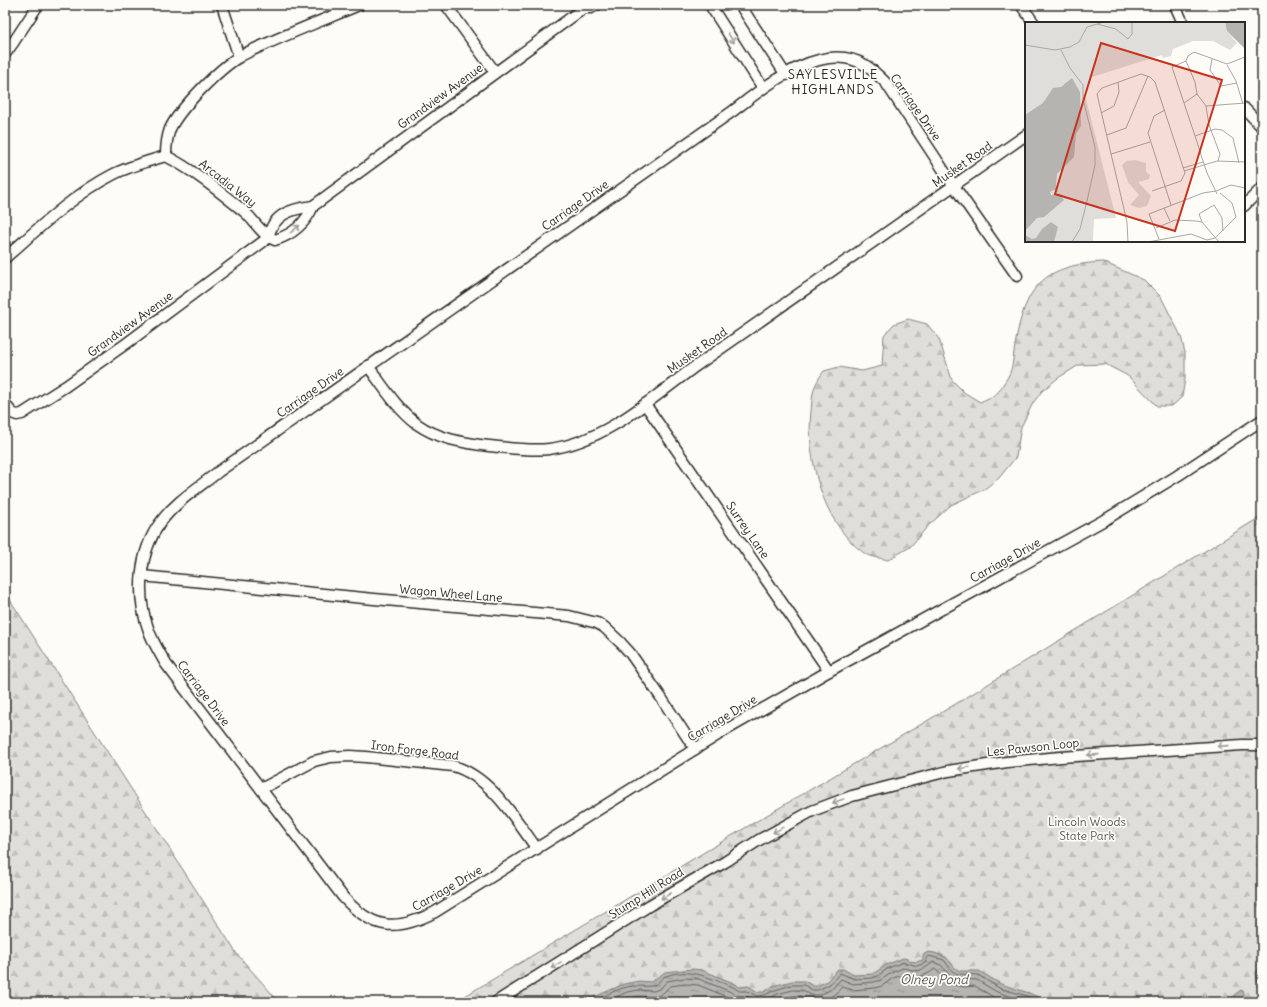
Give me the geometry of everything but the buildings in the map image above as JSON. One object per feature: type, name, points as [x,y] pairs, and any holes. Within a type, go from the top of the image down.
[{"type":"street","points":[[5,54],[38,5]]},
{"type":"street","points":[[222,5],[239,57]]},
{"type":"street","points":[[5,258],[77,197],[96,184],[128,168],[166,156],[170,128],[178,116],[198,93],[226,66],[239,57],[289,34],[359,5]]},
{"type":"street","points":[[446,5],[461,23],[495,72]]},
{"type":"street","name":"Grandview Avenue","points":[[5,404],[12,413],[18,415],[48,398],[127,343],[268,238],[272,225],[284,215],[298,208],[312,206],[584,7],[591,8],[597,5]]},
{"type":"street","points":[[710,5],[763,88]]},
{"type":"street","points":[[740,5],[786,75]]},
{"type":"street","points":[[1021,5],[1033,22]]},
{"type":"street","points":[[1175,5],[1183,22]]},
{"type":"street","name":"Carriage Drive","points":[[1017,276],[954,186],[886,83],[874,71],[864,64],[851,59],[828,58],[805,64],[763,88],[727,115],[218,472],[173,508],[161,522],[144,555],[142,602],[148,629],[154,644],[166,664],[343,896],[353,907],[378,923],[390,925],[406,924],[419,920],[440,909],[744,719],[1108,518],[1177,476],[1262,420]]},
{"type":"street","points":[[1245,109],[1262,127]]},
{"type":"street","name":"Musket Road","points":[[368,366],[407,416],[436,434],[461,442],[524,449],[549,449],[584,440],[619,422],[693,368],[1025,136]]},
{"type":"street","name":"Arcadia Way","points":[[166,156],[179,163],[219,191],[254,221],[268,238]]},
{"type":"street","points":[[1245,205],[1262,188]]},
{"type":"street","name":"Grandview Avenue","points":[[268,238],[275,240],[292,232],[305,221],[312,206]]},
{"type":"street","name":"Surrey Lane","points":[[645,404],[829,671]]},
{"type":"street","name":"Wagon Wheel Lane","points":[[142,576],[374,600],[569,616],[597,623],[604,627],[630,653],[695,749]]},
{"type":"street","name":"Les Pawson Loop","points":[[812,810],[852,796],[948,771],[1008,762],[1069,756],[1262,745]]},
{"type":"street","name":"Iron Forge Road","points":[[261,789],[314,762],[330,757],[366,757],[453,766],[461,768],[490,789],[503,803],[537,849]]},
{"type":"street","name":"Stump Hill Road","points":[[496,1002],[650,905],[812,810]]},
{"type":"green space","points":[[1103,262],[1144,280],[1161,297],[1181,336],[1185,353],[1185,379],[1182,397],[1172,406],[1157,406],[1128,376],[1105,364],[1079,365],[1058,378],[1042,391],[1033,403],[1021,427],[1016,457],[999,478],[983,490],[951,505],[928,526],[910,547],[888,560],[864,553],[850,541],[828,508],[820,489],[811,449],[810,430],[813,394],[815,387],[824,371],[839,367],[862,371],[882,366],[884,335],[894,324],[908,319],[927,324],[939,339],[952,380],[965,393],[980,402],[998,392],[1010,373],[1023,313],[1029,298],[1038,286],[1049,276],[1063,269],[1081,264]]},
{"type":"green space","name":"Lincoln Woods State Park","points":[[1262,516],[1262,1002],[455,1002],[728,838],[954,705]]},
{"type":"green space","points":[[5,592],[237,954],[279,1002],[5,1002]]},
{"type":"water","name":"Olney Pond","points":[[928,952],[946,957],[955,968],[960,971],[979,971],[1001,984],[1029,993],[1049,1002],[577,1002],[599,995],[624,984],[639,981],[651,982],[665,972],[692,969],[702,970],[736,984],[739,987],[748,986],[758,992],[764,992],[773,986],[792,981],[805,981],[813,986],[817,986],[827,981],[838,969],[843,969],[854,975],[873,974],[886,965],[903,958],[916,962],[923,960],[923,955]]},
{"type":"water","points":[[1262,964],[1262,992],[1257,980],[1256,972]]},
{"type":"water","points":[[1241,990],[1244,992],[1244,995],[1241,1002],[1228,1002],[1234,995]]},
{"type":"district","name":"SAYLESVILLE HIGHLANDS","points":[[833,82]]}]
